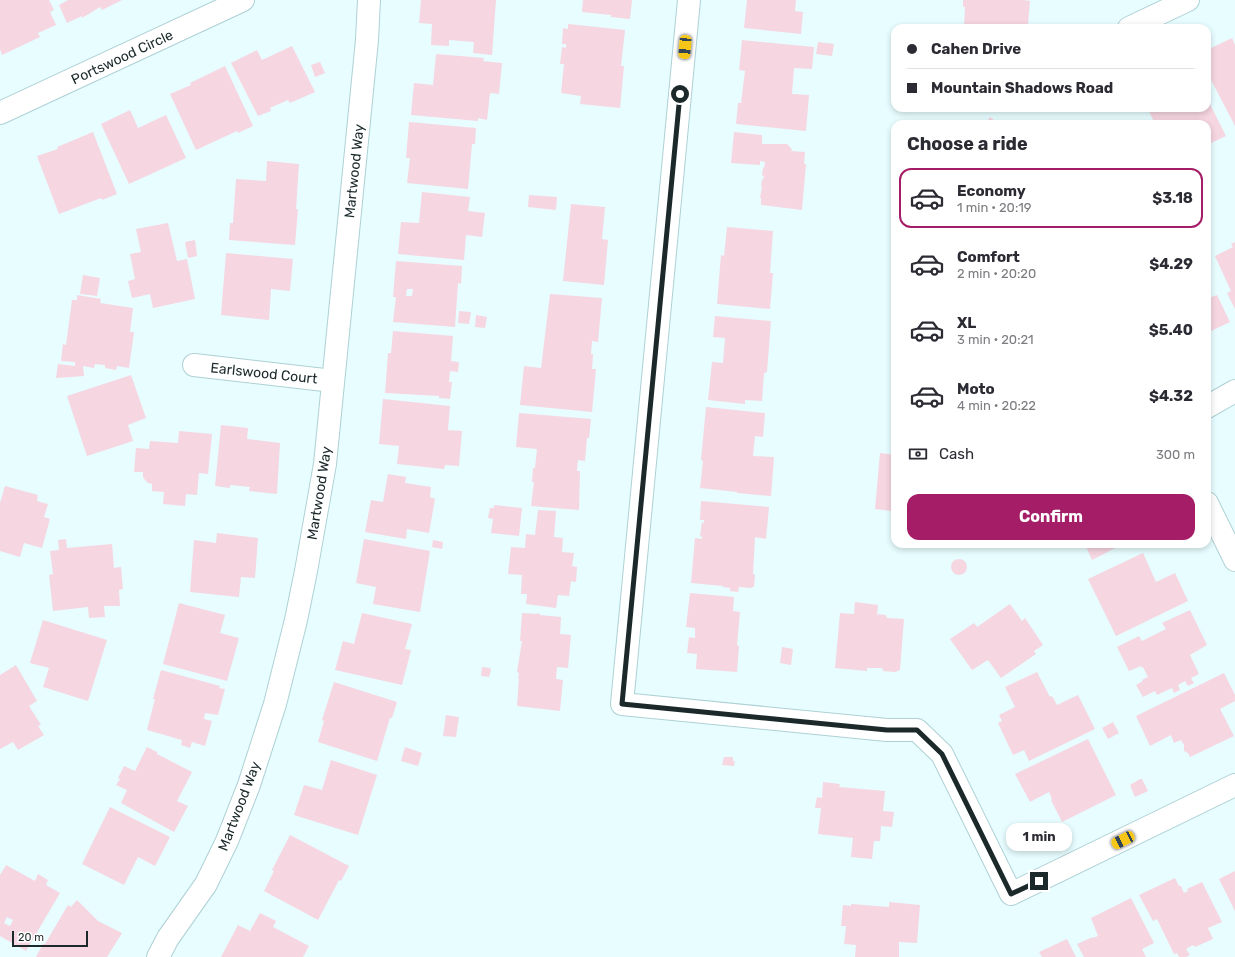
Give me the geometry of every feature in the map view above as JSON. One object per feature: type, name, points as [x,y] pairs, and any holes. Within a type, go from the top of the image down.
[{"type":"street","name":"Portswood Circle","points":[[0,113],[243,0]]},
{"type":"street","name":"Martwood Way","points":[[158,957],[168,938],[206,884],[227,841],[250,785],[275,704],[296,620],[325,464],[366,48],[369,0]]},
{"type":"street","points":[[690,0],[622,704],[887,730],[917,730],[942,754],[1011,894],[1235,785]]},
{"type":"street","points":[[1137,24],[1188,0]]},
{"type":"street","name":"Earlswood Court","points":[[194,365],[333,381]]},
{"type":"street","points":[[1211,405],[1235,391]]},
{"type":"street","points":[[1211,511],[1235,560]]},
{"type":"building","points":[[0,0],[49,0],[54,10],[50,12],[56,25],[38,33],[40,37],[2,55],[0,49]]},
{"type":"building","points":[[68,0],[122,0],[102,10],[100,7],[82,18],[82,16],[67,23],[59,5]]},
{"type":"building","points":[[421,0],[496,0],[492,55],[473,53],[474,42],[449,40],[449,46],[431,45],[432,24],[419,23]]},
{"type":"building","points":[[583,0],[632,0],[630,19],[611,17],[611,15],[582,12]]},
{"type":"building","points":[[747,0],[796,0],[795,11],[803,12],[801,34],[744,28]]},
{"type":"building","points":[[963,0],[1030,1],[1028,24],[964,24],[965,7],[963,7]]},
{"type":"building","points":[[568,24],[625,30],[621,66],[624,66],[620,108],[580,104],[581,96],[561,93],[564,64],[560,64],[562,47],[566,48],[566,44],[562,44],[563,28],[568,29]]},
{"type":"building","points":[[1232,38],[1235,45],[1235,126],[1211,80],[1211,48]]},
{"type":"building","points":[[742,40],[814,47],[812,69],[794,68],[792,94],[809,95],[806,131],[736,124],[738,103],[741,103],[745,71],[739,70]]},
{"type":"building","points":[[818,42],[834,44],[832,56],[816,54]]},
{"type":"building","points":[[292,46],[315,92],[290,103],[288,100],[270,108],[271,111],[258,116],[231,63],[257,50],[262,60]]},
{"type":"building","points":[[436,54],[484,58],[483,61],[502,63],[499,94],[490,93],[487,120],[478,118],[478,121],[411,115],[414,83],[433,85]]},
{"type":"building","points":[[320,62],[325,73],[315,77],[311,65]]},
{"type":"building","points":[[225,66],[253,126],[238,133],[237,131],[196,150],[170,94],[191,85],[190,83]]},
{"type":"building","points":[[1211,106],[1226,136],[1211,143],[1211,120],[1153,120],[1149,112],[1211,112]]},
{"type":"building","points":[[130,110],[138,128],[166,115],[186,158],[129,184],[101,124]]},
{"type":"building","points":[[409,122],[476,128],[475,144],[472,144],[468,189],[407,183],[410,158],[406,158]]},
{"type":"building","points":[[93,132],[117,194],[102,200],[101,198],[59,214],[37,156],[58,149],[57,147]]},
{"type":"building","points":[[734,132],[762,135],[762,144],[787,144],[792,149],[791,151],[805,152],[804,164],[806,164],[802,210],[761,205],[761,187],[764,176],[762,175],[765,162],[760,161],[760,165],[731,163]]},
{"type":"building","points":[[267,161],[299,164],[296,209],[298,209],[295,245],[229,240],[230,223],[233,223],[236,179],[266,181]]},
{"type":"building","points":[[422,192],[470,197],[468,211],[485,213],[482,237],[466,235],[464,260],[398,254],[401,222],[419,223]]},
{"type":"building","points":[[529,195],[557,197],[556,210],[528,207]]},
{"type":"building","points":[[571,204],[605,207],[602,239],[608,240],[604,285],[563,281]]},
{"type":"building","points":[[168,223],[177,261],[187,259],[195,299],[153,308],[150,294],[132,298],[128,281],[135,279],[130,254],[141,252],[136,229]]},
{"type":"building","points":[[727,227],[773,231],[770,273],[773,273],[770,309],[717,304],[721,255],[724,256]]},
{"type":"building","points":[[195,240],[197,256],[188,258],[185,242]]},
{"type":"building","points":[[1235,242],[1235,309],[1227,293],[1231,291],[1215,256],[1233,247],[1231,244]]},
{"type":"building","points":[[226,253],[293,259],[290,291],[271,289],[269,320],[221,315]]},
{"type":"building","points":[[396,261],[462,266],[461,284],[458,283],[455,327],[393,322],[396,297],[393,297]],"holes":[[[407,289],[413,289],[412,296],[406,296]]]},
{"type":"building","points":[[83,275],[100,278],[97,296],[80,294]]},
{"type":"building","points":[[550,294],[602,298],[598,342],[592,341],[592,369],[596,369],[592,412],[520,405],[524,366],[541,368]]},
{"type":"building","points":[[77,295],[101,299],[100,303],[133,308],[130,332],[134,332],[129,368],[117,366],[116,370],[105,368],[105,365],[95,364],[94,368],[83,366],[84,376],[56,378],[58,364],[75,366],[75,362],[61,361],[63,344],[66,345],[72,300],[77,300]]},
{"type":"building","points":[[1217,295],[1230,322],[1211,331],[1211,297]]},
{"type":"building","points":[[459,311],[471,312],[469,324],[458,323]]},
{"type":"building","points":[[476,315],[487,317],[485,328],[475,327]]},
{"type":"building","points":[[715,316],[771,321],[767,372],[764,373],[762,401],[745,400],[745,404],[708,400],[712,362],[723,363],[725,338],[713,337]]},
{"type":"building","points":[[393,331],[453,336],[451,361],[459,362],[458,372],[450,371],[449,382],[452,382],[450,399],[439,398],[439,396],[385,393],[388,353],[391,353]]},
{"type":"building","points":[[131,375],[146,418],[128,425],[133,441],[87,456],[67,396]]},
{"type":"building","points":[[383,399],[450,406],[448,430],[462,431],[459,466],[445,465],[444,469],[397,464],[399,446],[379,444]]},
{"type":"building","points":[[706,407],[765,413],[763,437],[755,436],[753,456],[774,457],[771,496],[700,488]]},
{"type":"building","points":[[519,413],[591,419],[589,438],[587,438],[585,461],[578,460],[577,471],[580,471],[579,510],[531,506],[534,482],[532,482],[533,468],[535,468],[537,449],[516,447]]},
{"type":"building","points":[[221,425],[248,428],[247,439],[280,443],[277,494],[249,491],[250,487],[230,485],[230,488],[215,486]]},
{"type":"building","points":[[179,431],[212,434],[208,474],[199,473],[197,495],[186,494],[185,506],[163,504],[164,492],[152,491],[152,484],[145,480],[143,477],[143,472],[134,472],[136,448],[149,449],[150,441],[178,443]]},
{"type":"building","points":[[880,453],[891,454],[891,511],[875,509]]},
{"type":"building","points":[[388,474],[406,477],[405,483],[431,487],[430,497],[435,499],[429,533],[407,529],[406,539],[365,532],[371,500],[383,502]]},
{"type":"building","points":[[5,486],[38,495],[37,501],[48,504],[44,517],[50,519],[42,548],[24,543],[20,557],[0,551],[0,503]]},
{"type":"building","points":[[701,501],[769,507],[766,539],[755,537],[753,574],[755,575],[754,587],[739,587],[738,592],[730,591],[730,588],[723,586],[691,583],[695,538],[702,539],[700,536],[702,522],[704,523],[704,520],[700,520]]},
{"type":"building","points":[[494,505],[522,508],[519,536],[491,533],[493,519],[488,518],[490,508],[494,508]]},
{"type":"building","points":[[538,510],[556,511],[554,537],[563,538],[562,552],[574,553],[572,566],[577,567],[576,582],[571,581],[569,596],[558,595],[556,608],[526,604],[527,594],[521,594],[522,575],[508,574],[511,547],[525,548],[526,534],[535,535]]},
{"type":"building","points":[[217,533],[258,538],[255,578],[241,577],[239,597],[190,592],[194,540],[216,543]]},
{"type":"building","points":[[66,539],[67,548],[112,544],[114,568],[121,567],[123,589],[119,590],[120,606],[104,606],[105,617],[89,618],[88,607],[53,611],[49,575],[53,574],[50,551],[59,550],[58,540]]},
{"type":"building","points":[[364,539],[430,551],[420,612],[373,604],[376,587],[356,583]]},
{"type":"building","points":[[433,540],[443,542],[442,549],[432,547]]},
{"type":"building","points":[[1087,548],[1115,548],[1092,560]]},
{"type":"building","points":[[1143,553],[1156,582],[1175,573],[1188,601],[1116,636],[1088,579]]},
{"type":"building","points":[[959,559],[966,564],[967,567],[962,574],[959,575],[952,570],[951,567],[956,560]]},
{"type":"building","points":[[690,593],[734,597],[733,611],[740,612],[737,645],[739,646],[737,672],[696,669],[697,654],[687,653],[689,637],[695,638],[695,628],[686,627]]},
{"type":"building","points":[[855,602],[878,605],[877,617],[878,614],[886,615],[887,618],[904,619],[900,670],[895,672],[883,671],[882,668],[867,667],[867,671],[835,668],[840,613],[854,614]]},
{"type":"building","points":[[179,603],[225,615],[220,633],[239,638],[227,681],[163,664]]},
{"type":"building","points":[[1010,604],[1022,621],[1025,618],[1043,645],[1034,651],[1036,654],[1001,678],[988,660],[972,670],[950,639],[974,623],[977,627]]},
{"type":"building","points":[[1190,610],[1207,645],[1190,655],[1199,674],[1191,678],[1194,683],[1188,686],[1185,681],[1178,685],[1180,690],[1174,693],[1172,688],[1157,695],[1155,691],[1143,697],[1136,685],[1148,677],[1143,667],[1142,668],[1141,666],[1129,671],[1117,647],[1139,636],[1142,641],[1166,629],[1162,623]]},
{"type":"building","points":[[362,613],[412,624],[405,649],[411,650],[402,685],[335,670],[343,641],[354,644]]},
{"type":"building","points":[[522,613],[537,613],[540,615],[561,617],[560,634],[571,635],[568,668],[557,667],[556,679],[563,680],[560,711],[517,706],[519,673],[517,672],[522,641],[520,641]]},
{"type":"building","points":[[43,620],[107,640],[88,701],[43,687],[49,668],[30,663]]},
{"type":"building","points":[[782,647],[793,649],[791,665],[780,663]]},
{"type":"building","points":[[16,665],[37,701],[29,706],[41,725],[38,726],[44,735],[18,750],[13,742],[0,749],[0,675]]},
{"type":"building","points":[[482,667],[490,668],[491,670],[489,677],[481,676]]},
{"type":"building","points":[[161,670],[220,686],[219,688],[225,689],[218,715],[205,713],[204,719],[212,721],[205,746],[192,742],[190,748],[181,745],[182,740],[147,730],[155,699],[153,699]]},
{"type":"building","points":[[1037,672],[1050,697],[1052,696],[1057,705],[1078,695],[1095,729],[1029,761],[1024,750],[1013,755],[998,723],[1002,721],[999,715],[1015,707],[1005,687]]},
{"type":"building","points":[[1224,673],[1235,695],[1235,701],[1220,709],[1234,736],[1190,757],[1188,753],[1184,751],[1184,745],[1181,740],[1174,743],[1171,735],[1150,746],[1136,716]]},
{"type":"building","points":[[334,682],[397,702],[392,718],[390,718],[377,761],[318,742],[324,721],[322,720]]},
{"type":"building","points":[[446,715],[459,717],[456,737],[443,736]]},
{"type":"building","points":[[1113,722],[1119,733],[1108,739],[1102,728]]},
{"type":"building","points":[[1088,739],[1116,795],[1062,822],[1051,800],[1052,799],[1049,792],[1030,802],[1015,774]]},
{"type":"building","points":[[147,747],[157,752],[157,754],[192,772],[177,801],[188,806],[174,832],[121,803],[127,790],[116,785],[120,779],[118,778],[124,766],[139,773],[135,771]]},
{"type":"building","points":[[405,747],[422,753],[418,766],[401,761]]},
{"type":"building","points":[[724,757],[733,757],[733,761],[735,761],[734,766],[722,765]]},
{"type":"building","points":[[331,760],[377,775],[358,835],[294,815],[304,785],[322,790]]},
{"type":"building","points":[[1142,779],[1148,791],[1135,797],[1130,785]]},
{"type":"building","points":[[823,782],[840,784],[839,787],[885,791],[883,811],[894,812],[892,827],[881,826],[880,841],[874,841],[872,859],[851,857],[853,838],[818,834],[821,808],[815,808],[817,797],[822,798]]},
{"type":"building","points":[[110,807],[170,837],[155,866],[138,857],[124,885],[82,864]]},
{"type":"building","points":[[290,835],[349,866],[341,881],[339,880],[318,920],[264,891],[274,871],[272,870]]},
{"type":"building","points":[[6,865],[35,881],[38,874],[48,880],[46,885],[60,893],[26,951],[0,936],[0,875]],"holes":[[[7,917],[13,920],[10,926],[4,923]]]},
{"type":"building","points":[[1235,871],[1235,911],[1219,879]]},
{"type":"building","points":[[1175,878],[1184,893],[1188,891],[1187,889],[1202,882],[1222,922],[1208,928],[1213,939],[1195,947],[1193,945],[1186,949],[1190,955],[1186,957],[1179,957],[1177,953],[1174,954],[1157,919],[1153,921],[1139,895]]},
{"type":"building","points":[[1131,898],[1154,943],[1142,949],[1146,957],[1084,957],[1077,944],[1098,936],[1091,918]]},
{"type":"building","points":[[77,900],[98,921],[122,933],[107,957],[36,957],[68,905],[71,907]]},
{"type":"building","points":[[889,902],[920,905],[917,943],[899,942],[899,957],[855,957],[856,945],[844,944],[846,926],[841,926],[843,905],[851,906],[851,904],[889,907]]},
{"type":"building","points":[[260,913],[276,921],[273,927],[309,946],[303,957],[221,957],[238,925],[250,931]]},
{"type":"building","points":[[1067,939],[1076,957],[1042,957],[1039,952]]},
{"type":"route","points":[[680,94],[622,704],[887,730],[917,730],[942,754],[1011,894],[1039,881]]}]
